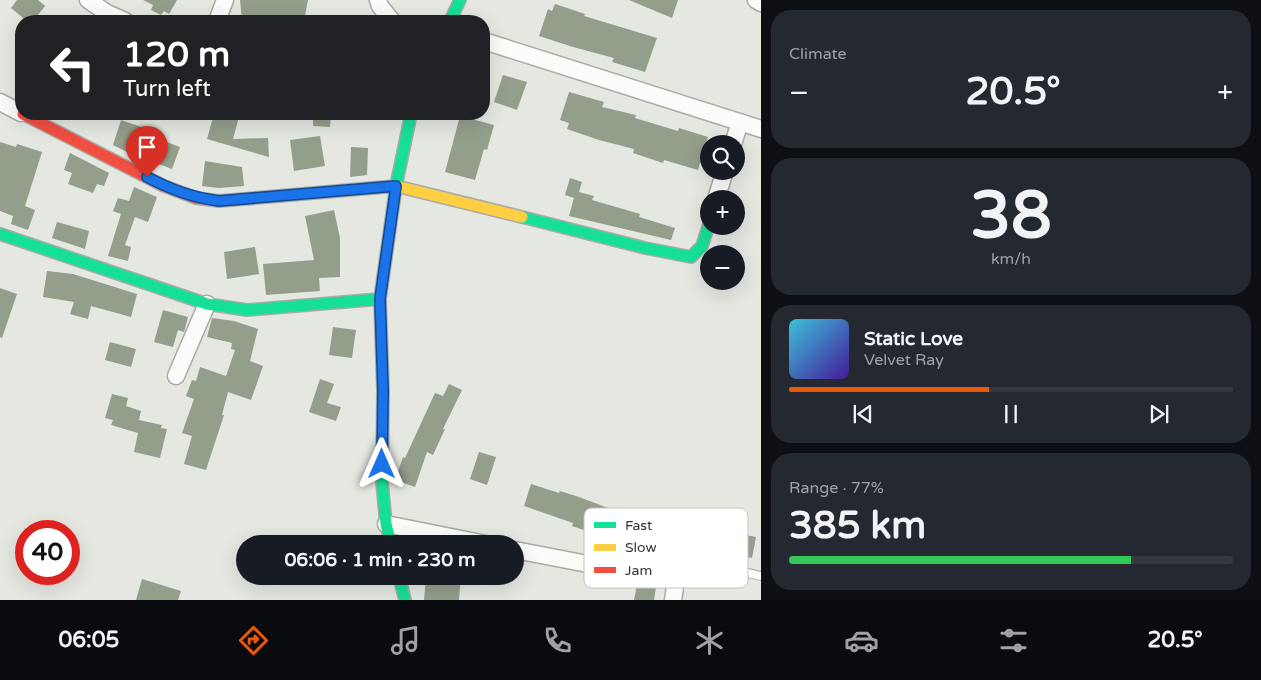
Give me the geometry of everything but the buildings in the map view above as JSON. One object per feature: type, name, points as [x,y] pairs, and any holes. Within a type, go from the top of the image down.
[{"type":"street","points":[[88,0],[112,15]]},
{"type":"street","points":[[219,15],[225,0]]},
{"type":"street","points":[[378,0],[387,15]]},
{"type":"street","points":[[453,15],[460,0]]},
{"type":"street","points":[[756,0],[761,3]]},
{"type":"street","points":[[490,44],[761,129]]},
{"type":"street","points":[[0,102],[15,110]]},
{"type":"street","points":[[36,120],[164,186],[196,198],[219,201],[396,186],[645,248],[691,257],[702,246],[706,235]]},
{"type":"street","points":[[389,535],[382,482],[383,391],[380,299],[396,186],[410,120]]},
{"type":"street","points":[[736,135],[740,122]]},
{"type":"street","points":[[0,234],[206,304],[247,310],[380,299]]},
{"type":"street","points":[[176,376],[206,304]]},
{"type":"street","points":[[386,524],[441,535]]},
{"type":"street","points":[[524,552],[584,563]]},
{"type":"street","points":[[401,585],[405,600]]},
{"type":"lane","points":[[748,573],[761,576]]},
{"type":"traffic: fast","points":[[453,15],[460,0]]},
{"type":"traffic: fast","points":[[389,535],[382,482],[383,391],[380,299],[396,186],[410,120]]},
{"type":"traffic: fast","points":[[522,217],[645,248],[691,257],[702,246],[706,235]]},
{"type":"traffic: fast","points":[[0,234],[207,304],[247,310],[380,299]]},
{"type":"traffic: fast","points":[[401,585],[405,600]]},
{"type":"traffic: slow","points":[[267,197],[396,186],[522,217]]},
{"type":"traffic: jam","points":[[35,120],[164,186],[196,198],[219,201],[267,197]]},
{"type":"route","points":[[147,177],[179,193],[196,198],[219,201],[396,186],[380,299],[383,391],[382,464]]}]
